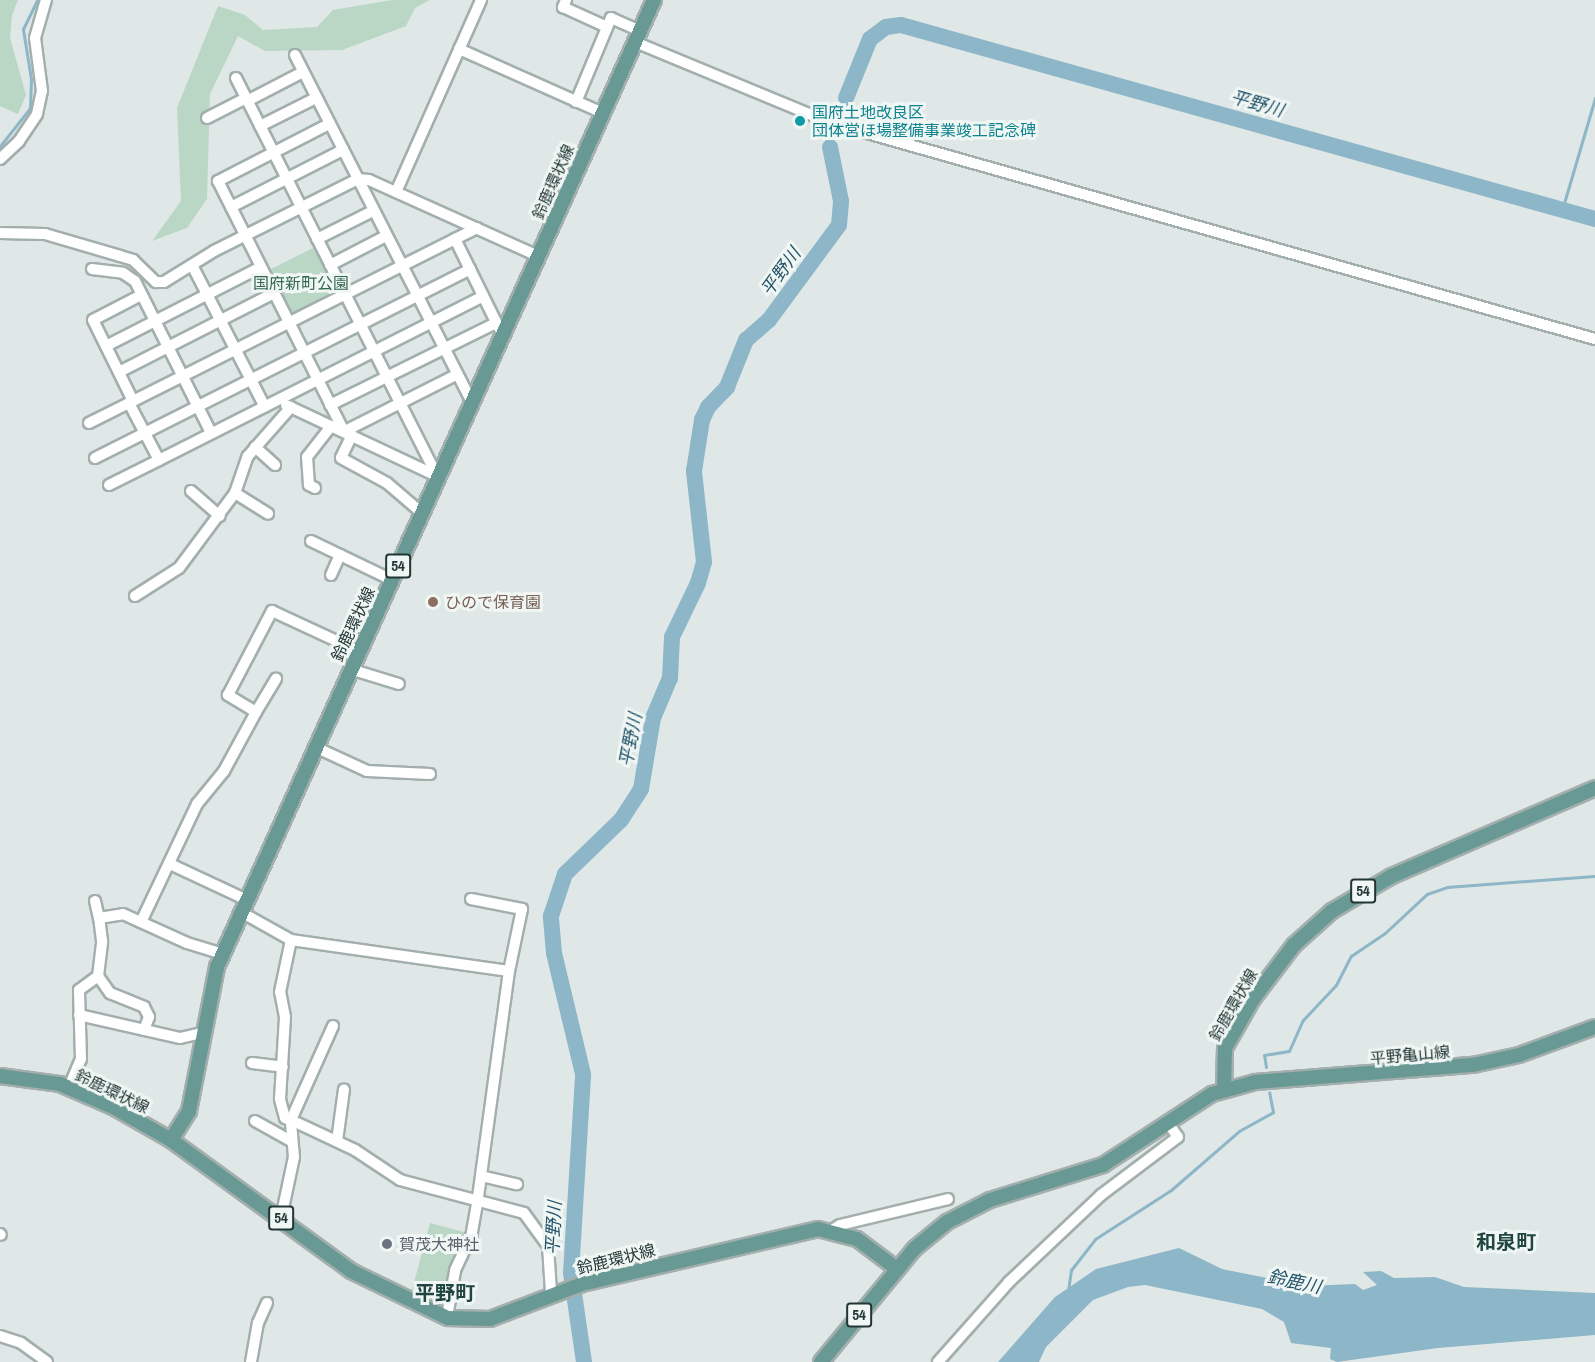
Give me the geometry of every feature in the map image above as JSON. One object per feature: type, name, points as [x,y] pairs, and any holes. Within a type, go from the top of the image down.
[{"type":"main road","name":"鈴鹿環状線","points":[[171,1140],[189,1110],[208,1001],[223,954],[422,513],[437,475],[472,403],[500,328],[538,256],[654,0]]},
{"type":"main road","name":"鈴鹿環状線","points":[[1224,1089],[1225,1048],[1253,999],[1294,945],[1332,911],[1392,876],[1595,788]]},
{"type":"main road","name":"平野亀山線","points":[[1224,1089],[1255,1082],[1473,1065],[1527,1052],[1595,1027]]},
{"type":"main road","name":"鈴鹿環状線","points":[[0,1077],[69,1087],[171,1140],[351,1271],[447,1317],[490,1319],[551,1293],[580,1284],[818,1229],[832,1230],[862,1242],[897,1269]]},
{"type":"main road","name":"54","points":[[821,1362],[897,1269],[930,1235],[961,1213],[1102,1165],[1167,1122],[1224,1089]]},
{"type":"street","points":[[0,159],[19,141],[37,114],[42,92],[35,38],[46,0]]},
{"type":"street","points":[[396,192],[481,0]]},
{"type":"street","points":[[566,0],[563,7],[607,27]]},
{"type":"street","points":[[576,102],[611,18],[638,37],[828,122],[1595,339]]},
{"type":"street","points":[[459,50],[603,113]]},
{"type":"street","points":[[295,55],[472,403]]},
{"type":"street","points":[[207,118],[303,72]]},
{"type":"street","points":[[236,78],[437,475]]},
{"type":"street","points":[[260,126],[316,98]]},
{"type":"street","points":[[329,124],[218,181],[330,405],[346,432],[341,458],[387,483],[422,513]]},
{"type":"street","points":[[231,207],[343,150]]},
{"type":"street","points":[[0,233],[45,234],[133,260],[156,282],[170,281],[245,236],[358,179],[369,180],[538,256]]},
{"type":"street","points":[[317,239],[374,211]]},
{"type":"street","points":[[89,423],[477,228]]},
{"type":"street","points":[[330,265],[386,236]]},
{"type":"street","points":[[330,405],[443,349],[500,328],[455,239]]},
{"type":"street","points":[[194,267],[251,380],[269,404],[291,407],[437,475]]},
{"type":"street","points":[[106,346],[261,267]]},
{"type":"street","points":[[92,269],[129,276],[155,321],[212,433]]},
{"type":"street","points":[[95,458],[470,269]]},
{"type":"street","points":[[118,372],[274,294]]},
{"type":"street","points":[[141,295],[93,320],[159,460]]},
{"type":"street","points":[[109,485],[483,296]]},
{"type":"street","points":[[346,432],[456,375]]},
{"type":"street","points":[[135,596],[179,568],[235,493],[244,464],[255,447],[291,407]]},
{"type":"street","points":[[315,488],[309,485],[307,457],[331,426]]},
{"type":"street","points":[[255,447],[275,465]]},
{"type":"street","points":[[191,491],[220,516]]},
{"type":"street","points":[[235,493],[268,514]]},
{"type":"street","points":[[311,541],[392,580]]},
{"type":"street","points":[[331,575],[340,555]]},
{"type":"street","points":[[256,712],[228,695],[272,611],[358,651]]},
{"type":"street","points":[[350,669],[399,684]]},
{"type":"street","points":[[141,922],[197,804],[224,771],[276,679]]},
{"type":"street","points":[[315,747],[367,771],[430,774]]},
{"type":"street","points":[[170,864],[244,906],[291,940],[509,971]]},
{"type":"street","points":[[447,1317],[455,1271],[471,1236],[478,1198],[509,971],[522,909],[471,900]]},
{"type":"street","points":[[95,901],[102,941],[98,976],[110,993],[144,1007],[149,1017],[144,1030]]},
{"type":"street","points":[[99,918],[123,914],[223,954]]},
{"type":"street","points":[[291,940],[280,992],[285,1017],[280,1099],[285,1118],[337,1141],[400,1180],[447,1195],[478,1198],[524,1213],[548,1246],[551,1293]]},
{"type":"street","points":[[69,1087],[81,1059],[79,990],[98,976]]},
{"type":"street","points":[[79,1015],[181,1039],[202,1033]]},
{"type":"street","points":[[281,1218],[294,1157],[291,1120],[333,1026]]},
{"type":"street","points":[[252,1064],[283,1067]]},
{"type":"street","points":[[337,1141],[344,1089]]},
{"type":"street","points":[[255,1121],[291,1142]]},
{"type":"street","points":[[938,1362],[1009,1282],[1076,1219],[1178,1137],[1167,1122]]},
{"type":"street","points":[[481,1176],[517,1184]]},
{"type":"street","points":[[832,1230],[840,1225],[948,1198]]},
{"type":"street","points":[[251,1362],[258,1323],[267,1303]]},
{"type":"street","points":[[0,1336],[28,1348],[47,1362]]},
{"type":"street","points":[[26,1362],[28,1348]]},
{"type":"green space","points":[[0,0],[18,0],[12,15],[10,38],[26,95],[18,114],[0,106]]},
{"type":"green space","points":[[392,0],[430,0],[415,8],[406,26],[342,50],[265,51],[238,36],[210,94],[207,199],[187,228],[152,241],[181,201],[177,108],[218,6],[245,15],[263,30],[317,27],[333,10]]},
{"type":"green space","name":"国府新町公園","points":[[315,247],[338,289],[336,294],[291,316],[267,271]]},
{"type":"green space","points":[[430,1223],[468,1233],[448,1307],[410,1297]]},
{"type":"water","points":[[1179,1248],[1222,1269],[1306,1286],[1355,1284],[1363,1290],[1377,1285],[1363,1272],[1381,1271],[1394,1278],[1435,1277],[1464,1287],[1595,1293],[1595,1335],[1438,1348],[1337,1362],[1330,1359],[1331,1348],[1291,1343],[1284,1322],[1262,1309],[1145,1285],[1128,1287],[1093,1300],[1046,1347],[1039,1362],[998,1362],[1055,1297],[1096,1269]]},
{"type":"waterway","points":[[0,146],[30,108],[31,79],[23,29],[37,0]]},
{"type":"waterway","name":"平野川","points":[[846,98],[870,39],[886,27],[901,25],[1595,219]]},
{"type":"waterway","points":[[1562,210],[1595,98]]},
{"type":"waterway","name":"平野川","points":[[584,1362],[571,1273],[583,1074],[554,953],[551,916],[565,874],[621,820],[641,789],[653,718],[670,678],[672,637],[698,583],[704,562],[694,471],[702,420],[708,407],[727,387],[746,340],[769,320],[839,225],[841,201],[830,147]]},
{"type":"waterway","points":[[1266,1067],[1264,1055],[1289,1051],[1303,1020],[1336,985],[1351,956],[1385,933],[1427,894],[1447,887],[1595,876]]},
{"type":"waterway","points":[[1068,1291],[1071,1270],[1095,1239],[1171,1190],[1239,1131],[1273,1112],[1269,1092]]},
{"type":"place","name":"国府土地改良区 団体営ほ場整備事業竣工記念碑","points":[[800,121]]},
{"type":"place","name":"ひので保育園","points":[[433,602]]},
{"type":"place","name":"賀茂大神社","points":[[387,1244]]},
{"type":"district","name":"和泉町","points":[[1506,1241]]},
{"type":"district","name":"平野町","points":[[445,1292]]},
{"type":"water label","name":"鈴鹿川","points":[[1294,1282]]}]
